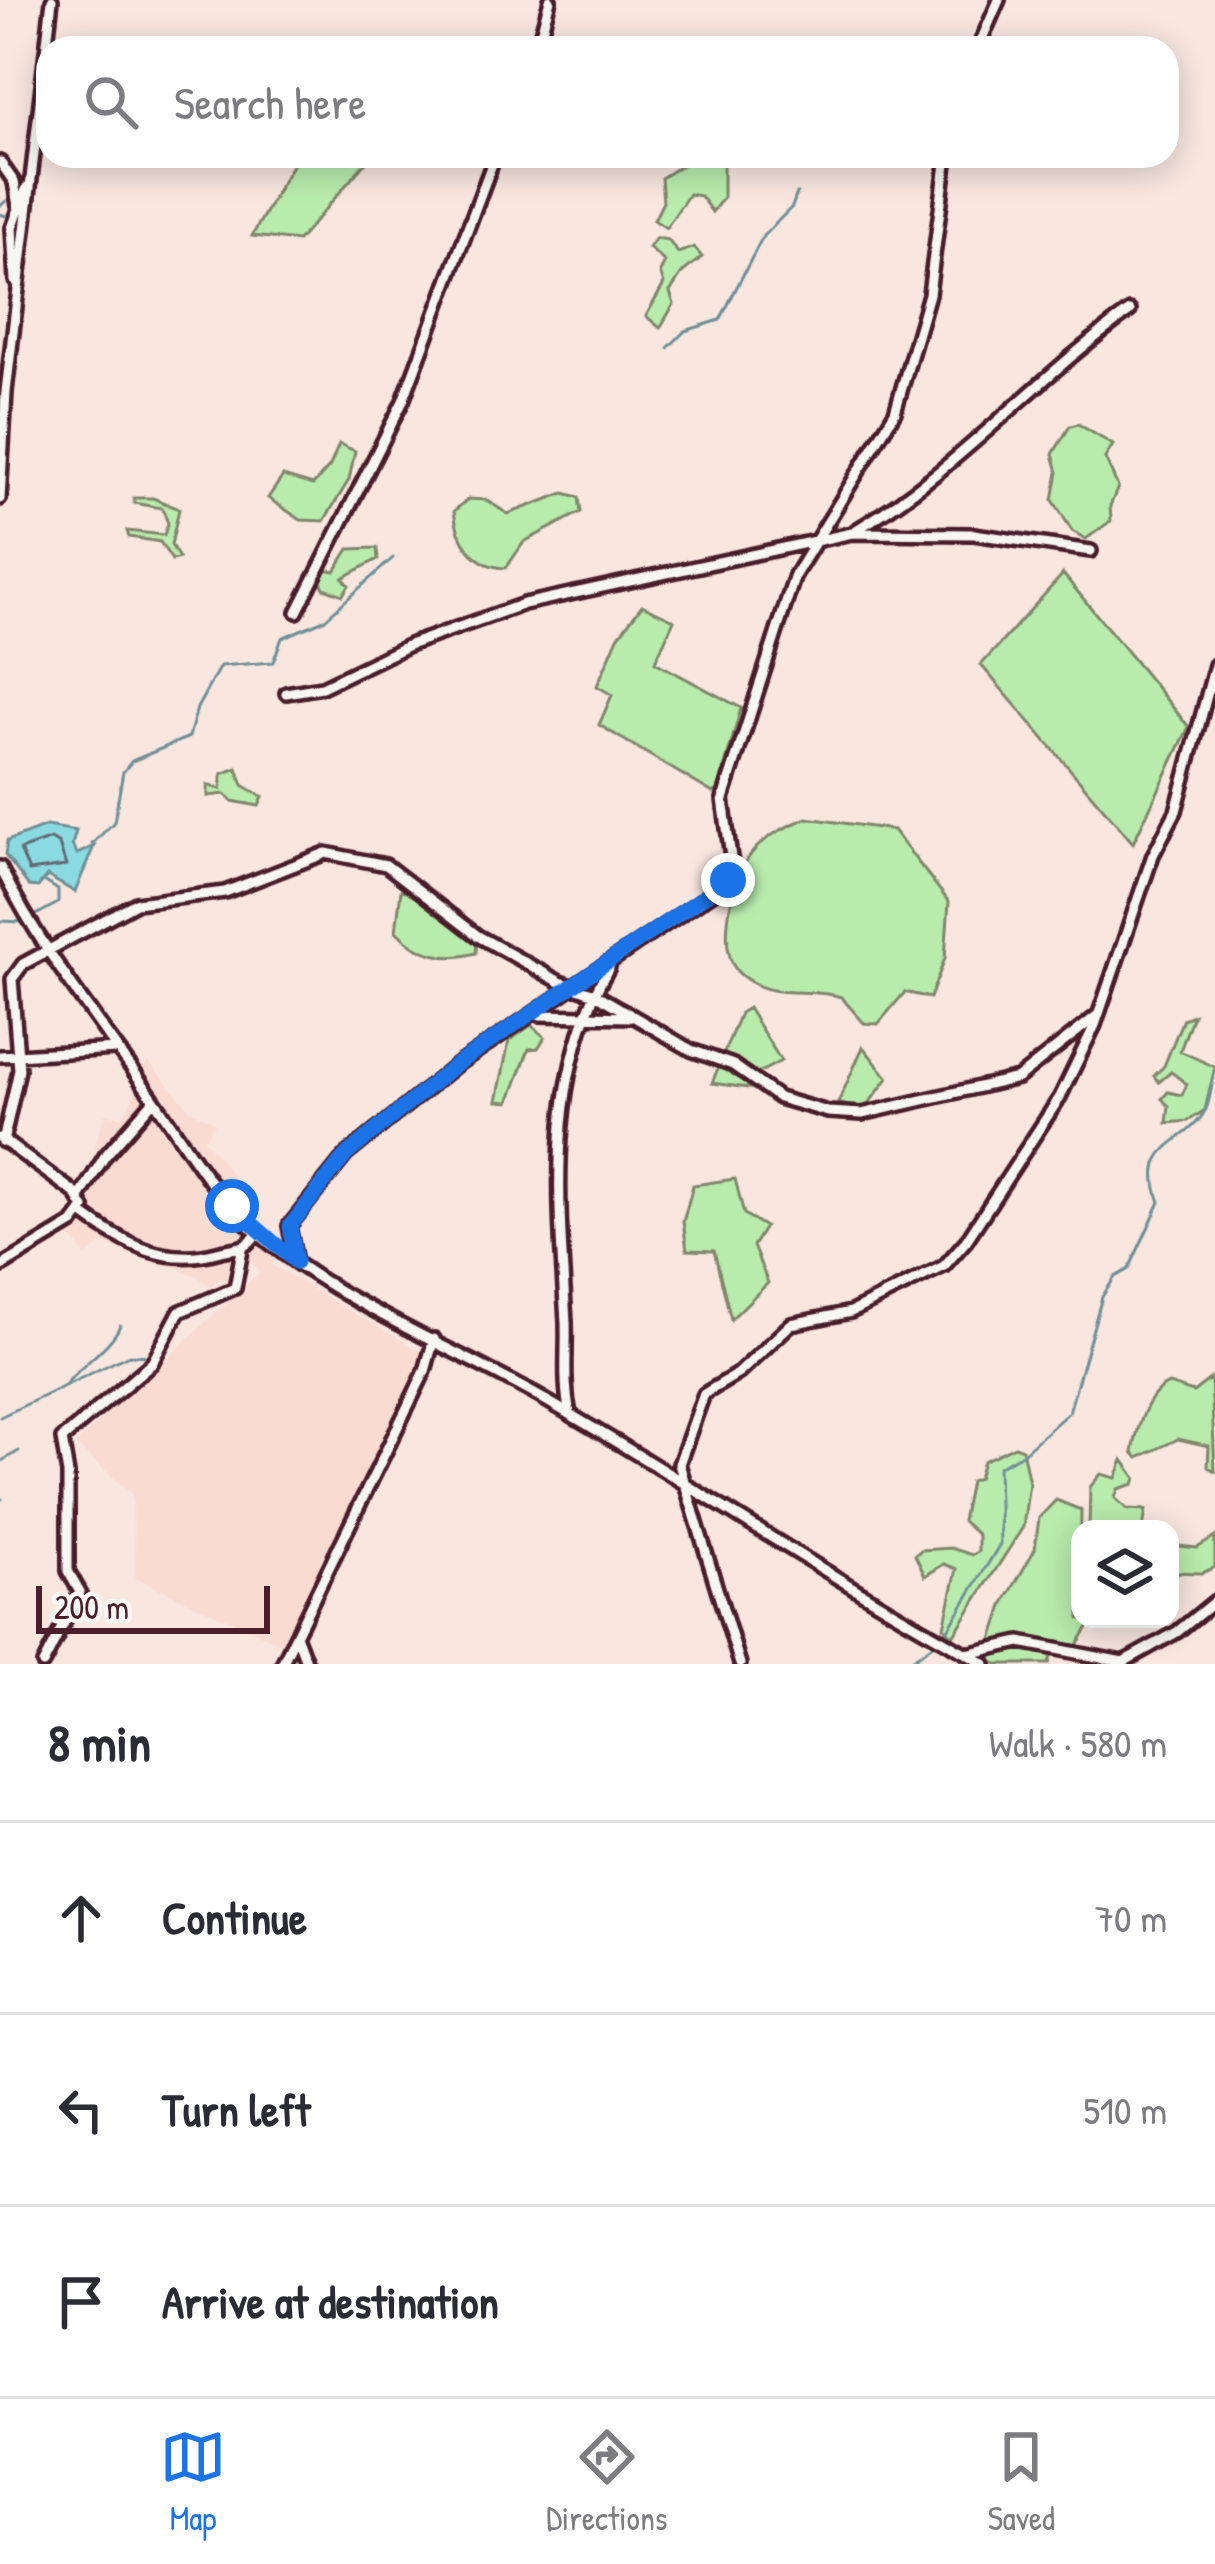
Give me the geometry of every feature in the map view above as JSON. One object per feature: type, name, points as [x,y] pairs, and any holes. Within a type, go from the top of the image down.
[{"type":"street","points":[[48,36],[52,0]]},
{"type":"street","points":[[540,36],[550,0]]},
{"type":"street","points":[[983,36],[999,0]]},
{"type":"street","points":[[0,499],[17,295],[36,152]]},
{"type":"street","points":[[0,162],[14,182],[18,208]]},
{"type":"street","points":[[296,612],[404,400],[491,168]]},
{"type":"street","points":[[296,1262],[290,1226],[346,1155],[454,1066],[717,890],[734,872],[723,799],[783,606],[813,543],[895,412],[929,294],[945,168]]},
{"type":"street","points":[[17,295],[10,243],[34,171]]},
{"type":"street","points":[[852,533],[946,472],[1073,351],[1130,311]]},
{"type":"street","points":[[286,693],[322,687],[409,645],[524,604],[852,533],[974,534],[1091,550]]},
{"type":"street","points":[[740,1664],[681,1478],[680,1453],[704,1394],[739,1373],[775,1334],[799,1321],[851,1312],[952,1259],[1060,1096],[1099,1014],[1153,855],[1176,811],[1215,665]]},
{"type":"street","points":[[242,1250],[185,1261],[127,1242],[83,1214],[79,1198],[2,1140],[18,1055],[12,979],[32,956],[153,897],[225,892],[310,857],[346,854],[404,874],[478,936],[573,989],[595,994],[691,1050],[734,1065],[779,1098],[828,1112],[862,1114],[1018,1078],[1099,1014]]},
{"type":"street","points":[[0,867],[48,950],[116,1049],[257,1232],[296,1262],[681,1478],[985,1664]]},
{"type":"street","points":[[570,1414],[563,1366],[559,1120],[587,1016],[611,963]]},
{"type":"street","points":[[535,1015],[638,1019]]},
{"type":"street","points":[[0,1056],[116,1049]]},
{"type":"street","points":[[79,1198],[105,1156],[154,1100]]},
{"type":"street","points":[[0,1267],[83,1214]]},
{"type":"street","points":[[44,1664],[80,1592],[68,1571],[62,1439],[152,1363],[179,1312],[235,1288],[242,1250],[257,1232]]},
{"type":"street","points":[[283,1664],[425,1371],[434,1339]]},
{"type":"street","points":[[967,1654],[1020,1642],[1123,1662],[1177,1632],[1215,1601]]},
{"type":"street","points":[[296,1635],[308,1664]]},
{"type":"shaded area","points":[[149,1062],[190,1110],[215,1123],[204,1139],[235,1178],[213,1196],[233,1222],[275,1259],[271,1265],[423,1353],[285,1645],[136,1578],[132,1494],[75,1444],[261,1271],[248,1260],[229,1285],[221,1278],[211,1287],[198,1276],[102,1243],[86,1256],[62,1226],[73,1223],[104,1156],[94,1148],[105,1114],[123,1117],[140,1083],[134,1073]]},
{"type":"green space","points":[[290,168],[361,168],[298,241],[252,236]]},
{"type":"green space","points":[[677,168],[723,168],[723,198],[712,212],[700,196],[689,194],[666,228],[654,220],[663,202],[661,178]]},
{"type":"green space","points":[[656,238],[668,240],[678,253],[694,247],[702,257],[683,272],[670,292],[674,304],[660,328],[646,316],[664,284],[660,272],[665,262],[649,248]]},
{"type":"green space","points":[[1078,424],[1113,445],[1105,458],[1118,487],[1110,506],[1111,521],[1086,539],[1072,531],[1053,500],[1058,472],[1053,454],[1070,426]]},
{"type":"green space","points":[[339,444],[355,451],[349,480],[324,521],[301,520],[268,498],[283,476],[313,485],[330,466]]},
{"type":"green space","points":[[564,493],[579,497],[581,512],[524,542],[506,568],[476,557],[459,532],[454,511],[468,499],[486,500],[508,514]]},
{"type":"green space","points":[[134,498],[153,498],[179,509],[171,545],[179,558],[172,560],[160,542],[129,537],[127,531],[164,535],[168,523],[162,508],[134,503]]},
{"type":"green space","points":[[377,548],[378,559],[343,578],[349,585],[343,595],[324,588],[319,577],[324,569],[335,571],[349,549]]},
{"type":"green space","points":[[1063,574],[1189,727],[1133,843],[981,665]]},
{"type":"green space","points":[[642,605],[674,620],[655,662],[741,708],[718,790],[713,793],[599,725],[612,695],[597,686],[618,637]]},
{"type":"green space","points":[[237,768],[243,785],[263,797],[259,806],[232,801],[225,794],[208,796],[208,785],[221,789],[222,774]]},
{"type":"green space","points":[[807,818],[893,830],[949,902],[945,958],[930,998],[905,992],[878,1024],[864,1023],[841,997],[766,988],[741,975],[733,964],[728,950],[729,915],[744,865],[770,837]]},
{"type":"green space","points":[[401,890],[411,892],[477,940],[476,953],[443,956],[404,939],[396,931]]},
{"type":"green space","points":[[748,1008],[781,1061],[755,1075],[755,1089],[712,1083],[740,1013]]},
{"type":"green space","points":[[1193,1015],[1180,1051],[1215,1067],[1205,1110],[1188,1121],[1167,1123],[1169,1106],[1162,1099],[1168,1092],[1182,1095],[1187,1084],[1171,1072],[1159,1082],[1154,1076],[1164,1066],[1183,1019]]},
{"type":"green space","points":[[531,1025],[545,1037],[538,1048],[529,1049],[509,1102],[497,1101],[509,1041]]},
{"type":"green space","points":[[863,1047],[888,1078],[864,1110],[838,1103]]},
{"type":"green space","points":[[735,1179],[744,1214],[765,1227],[753,1246],[768,1283],[731,1319],[714,1251],[687,1250],[683,1222],[693,1185]]},
{"type":"green space","points":[[1211,1378],[1215,1471],[1208,1467],[1209,1446],[1178,1439],[1138,1458],[1133,1452],[1137,1433],[1144,1412],[1161,1388],[1169,1384],[1193,1392]]},
{"type":"green space","points":[[1015,1446],[1022,1449],[1029,1483],[1023,1527],[953,1636],[944,1627],[957,1569],[944,1564],[925,1576],[915,1555],[921,1550],[951,1548],[972,1555],[978,1552],[978,1535],[962,1521],[970,1481],[978,1478],[983,1461]]},
{"type":"green space","points":[[1123,1460],[1136,1478],[1134,1484],[1118,1489],[1115,1498],[1127,1509],[1146,1510],[1144,1520],[1089,1520],[1090,1487],[1101,1474],[1116,1478]]},
{"type":"green space","points":[[1056,1500],[1081,1510],[1081,1520],[1071,1520],[1071,1628],[1087,1628],[1072,1653],[1053,1649],[1049,1664],[997,1664],[986,1658],[1004,1603],[1035,1549],[1039,1518]]},
{"type":"green space","points":[[1215,1537],[1215,1567],[1202,1573],[1179,1572],[1179,1546],[1197,1548]]},
{"type":"water","points":[[46,826],[76,831],[72,845],[77,854],[94,846],[75,892],[47,876],[38,887],[29,886],[5,855],[7,841]]},
{"type":"waterway","points":[[668,348],[685,331],[720,320],[763,236],[792,207],[797,193]]},
{"type":"waterway","points":[[0,206],[6,201]]},
{"type":"waterway","points":[[0,214],[6,216]]},
{"type":"waterway","points":[[92,844],[114,822],[123,772],[132,761],[189,737],[197,708],[220,666],[273,662],[282,638],[324,620],[393,558]]},
{"type":"waterway","points":[[0,921],[23,922],[58,903],[58,890],[44,881]]},
{"type":"waterway","points":[[944,1636],[1000,1544],[998,1467],[1022,1454],[1069,1412],[1102,1297],[1115,1277],[1129,1269],[1160,1202],[1155,1167],[1206,1109],[1215,1072]]},
{"type":"waterway","points":[[66,1384],[120,1325]]},
{"type":"waterway","points":[[0,1417],[129,1355],[150,1356]]},
{"type":"waterway","points":[[0,1462],[19,1451]]},
{"type":"waterway","points":[[906,1664],[937,1642]]},
{"type":"route","points":[[232,1206],[296,1262],[290,1226],[346,1155],[454,1066],[728,880]]}]
